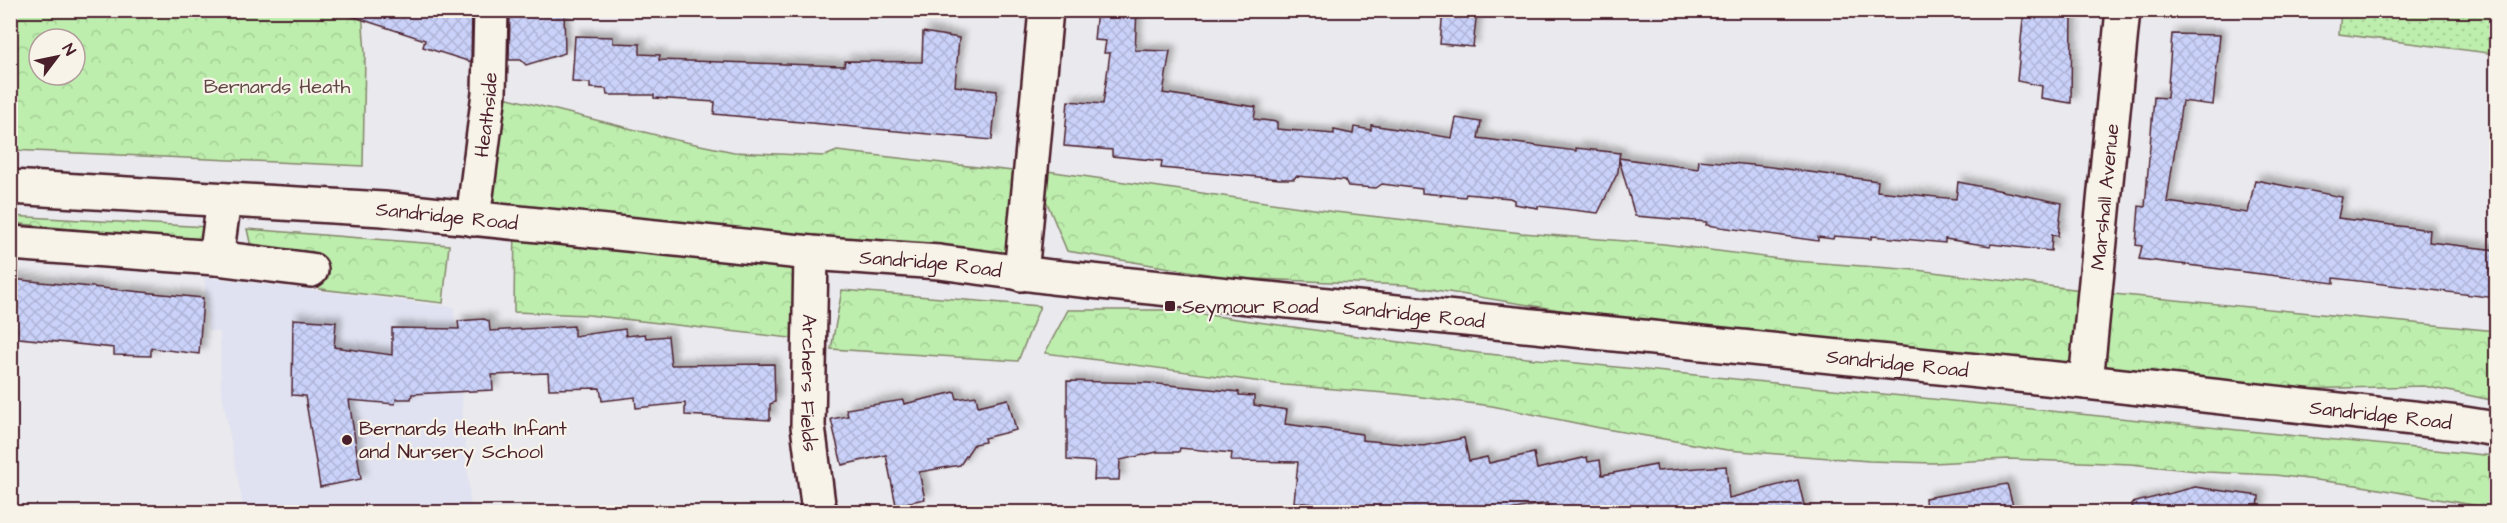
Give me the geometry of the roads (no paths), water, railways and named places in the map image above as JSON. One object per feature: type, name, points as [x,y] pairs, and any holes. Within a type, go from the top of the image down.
[{"type":"main road","name":"Heathside","points":[[473,219],[489,93],[491,10]]},
{"type":"main road","points":[[1021,274],[1047,10]]},
{"type":"main road","name":"Marshall Avenue","points":[[2085,382],[2123,10]]},
{"type":"main road","name":"Sandridge Road","points":[[10,187],[384,209],[811,253],[939,262],[1021,274],[2085,382],[2496,429]]},
{"type":"main road","points":[[216,258],[224,201]]},
{"type":"main road","points":[[10,243],[216,258],[311,270]]},
{"type":"main road","name":"Archers Fields","points":[[811,253],[808,426],[819,513]]},
{"type":"place","name":"Seymour Road","points":[[1170,306]]},
{"type":"place","name":"Bernards Heath Infant and Nursery School","points":[[347,440]]},
{"type":"park label","name":"Bernards Heath","points":[[277,86]]}]
